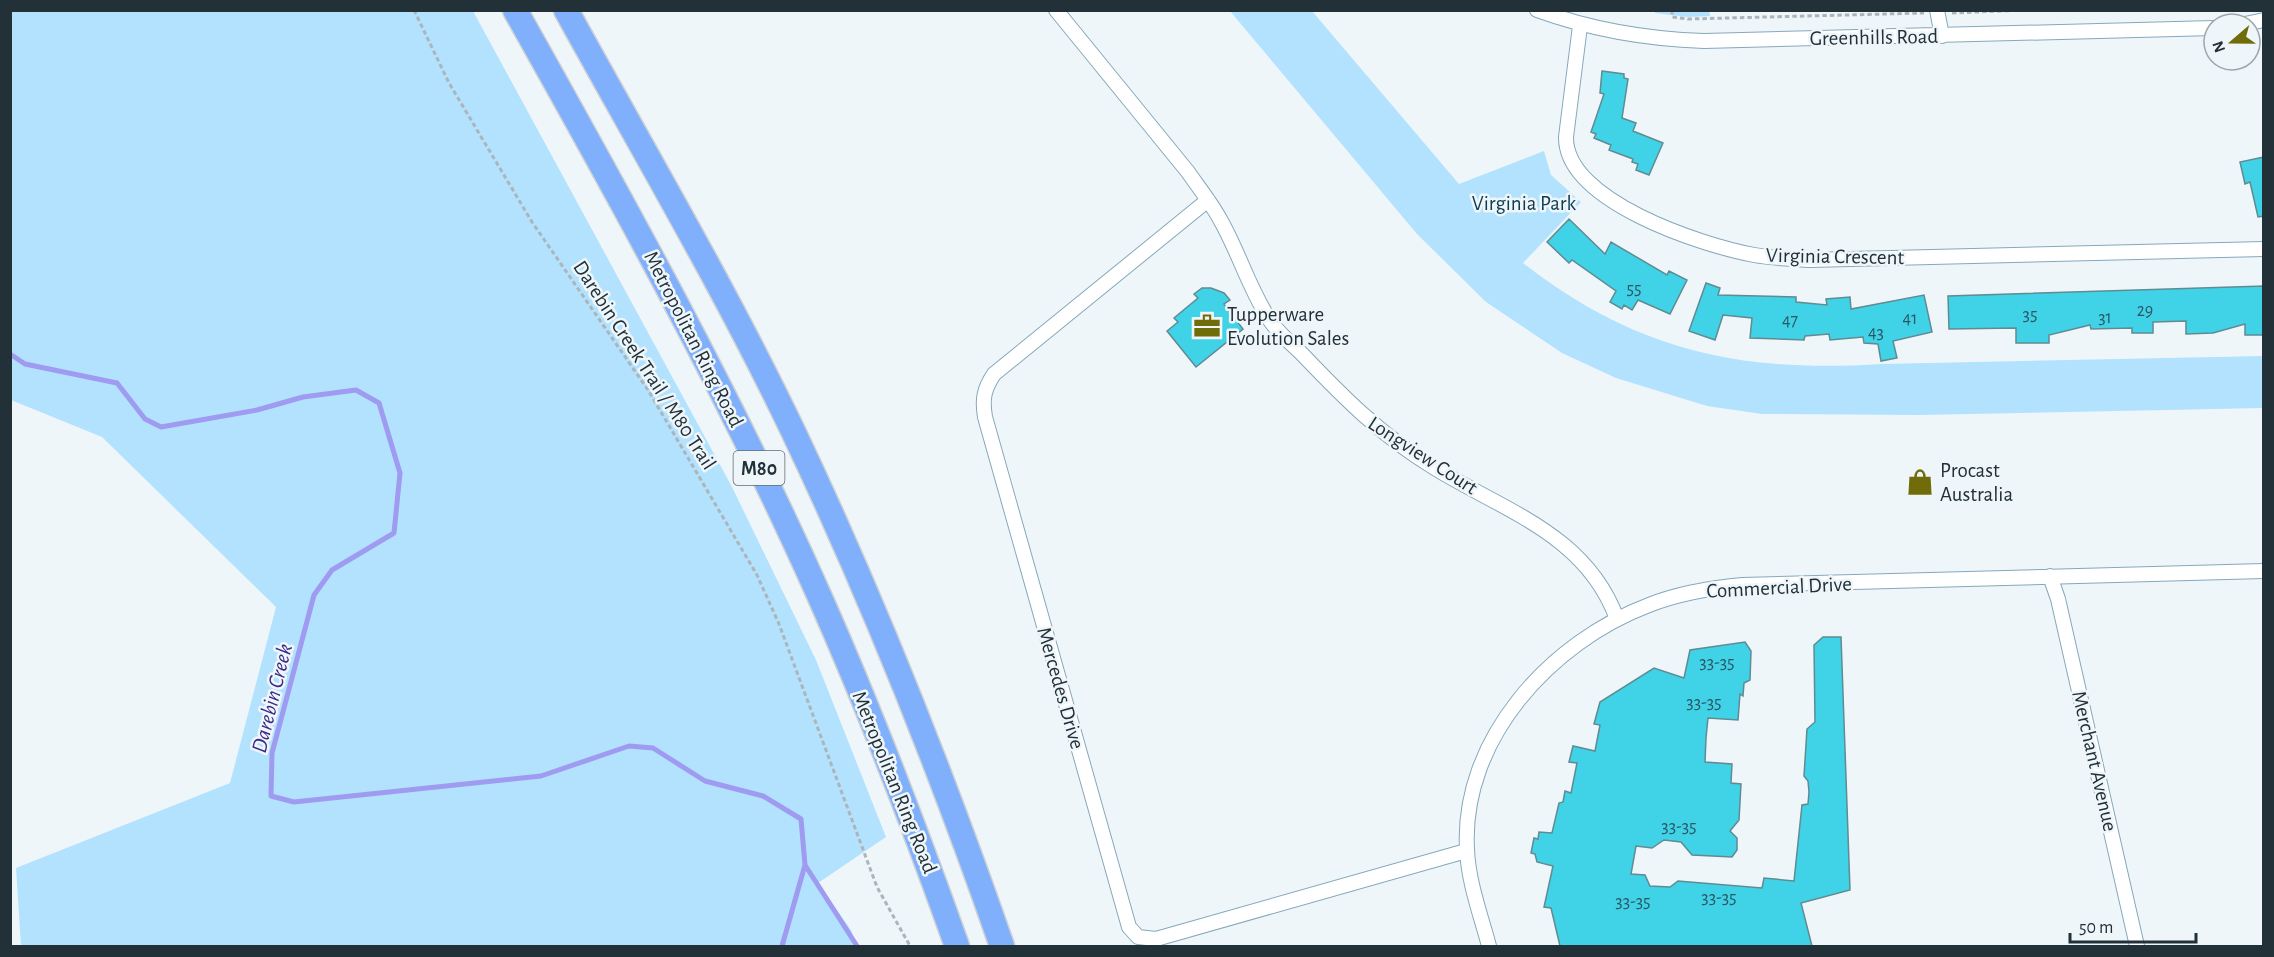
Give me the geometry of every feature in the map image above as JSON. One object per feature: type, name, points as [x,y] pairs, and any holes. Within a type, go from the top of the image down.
[{"type":"highway","name":"Metropolitan Ring Road","points":[[515,10],[643,239],[749,446],[822,603],[914,826],[957,946]]},
{"type":"highway","name":"Metropolitan Ring Road","points":[[566,10],[720,286],[792,429],[890,648],[1002,946]]},
{"type":"street","name":"Longview Court","points":[[1056,10],[1188,172],[1208,200],[1222,221],[1247,281],[1270,321],[1379,431],[1407,450],[1551,533],[1580,557],[1610,599],[1617,619]]},
{"type":"street","name":"Greenhills Road","points":[[1537,10],[1581,26],[1625,35],[1668,40],[1942,36],[2202,28]]},
{"type":"street","points":[[1937,12],[1942,36]]},
{"type":"street","name":"Virginia Crescent","points":[[1581,26],[1566,137],[1567,155],[1572,164],[1589,183],[1626,208],[1701,241],[1755,255],[1826,260],[2264,249]]},
{"type":"street","name":"Mercedes Drive","points":[[1208,200],[994,374],[985,388],[983,402],[985,417],[1129,927],[1138,937],[1156,939],[1467,850]]},
{"type":"street","name":"Commercial Drive","points":[[1489,946],[1467,850],[1469,813],[1479,769],[1505,719],[1532,685],[1572,647],[1617,619],[1649,604],[1719,587],[2264,571]]},
{"type":"street","name":"Merchant Avenue","points":[[2050,576],[2058,599],[2137,946]]},
{"type":"path","name":"Darebin Creek Trail / M80 Trail","points":[[414,10],[448,83],[526,213],[648,390],[757,575],[779,624],[877,887],[910,946]]},
{"type":"path","points":[[1672,10],[1672,17],[1688,19],[2025,10]]},
{"type":"green space","points":[[10,11],[473,11],[731,485],[816,660],[886,837],[818,883],[851,930],[856,946],[21,946],[16,868],[230,783],[276,607],[102,437],[11,400]]},
{"type":"green space","name":"Virginia Park","points":[[1230,11],[1312,11],[1459,184],[1544,151],[1551,175],[1581,202],[1523,263],[1565,293],[1607,317],[1649,336],[1692,350],[1736,359],[1830,366],[2263,356],[2263,408],[1920,415],[1762,414],[1707,406],[1616,378],[1562,353],[1486,302],[1417,234]]},
{"type":"green space","points":[[1655,11],[1709,11],[1710,16],[1688,17],[1655,13]]},
{"type":"building","points":[[1602,71],[1624,74],[1624,78],[1628,79],[1622,118],[1636,123],[1633,131],[1663,143],[1649,175],[1636,170],[1638,164],[1632,162],[1633,159],[1609,150],[1611,145],[1594,138],[1596,134],[1591,132],[1604,94],[1600,93]]},
{"type":"building","points":[[2264,157],[2264,216],[2258,217],[2250,182],[2245,184],[2240,162]]},
{"type":"building","points":[[1569,219],[1605,254],[1611,242],[1667,275],[1669,271],[1687,280],[1670,314],[1638,300],[1632,310],[1624,305],[1622,309],[1610,302],[1616,291],[1572,260],[1569,263],[1547,242]]},
{"type":"building","points":[[1706,283],[1720,288],[1718,295],[1796,297],[1796,302],[1827,305],[1826,299],[1850,297],[1851,309],[1924,295],[1932,332],[1893,341],[1897,358],[1881,361],[1878,344],[1864,343],[1863,337],[1830,340],[1829,334],[1805,336],[1804,340],[1750,338],[1752,318],[1723,315],[1715,340],[1689,331]]},
{"type":"building","points":[[2264,286],[2264,335],[2245,335],[2245,324],[2213,333],[2186,334],[2186,321],[2153,322],[2153,333],[2132,333],[2132,328],[2091,329],[2090,325],[2049,335],[2049,343],[2016,343],[2016,328],[1949,329],[1948,296]]},
{"type":"building","name":"Tupperware Evolution Sales","points":[[1202,288],[1211,288],[1224,293],[1230,300],[1224,304],[1243,329],[1196,367],[1167,331],[1178,322],[1174,318],[1198,298],[1194,294]]},
{"type":"building","points":[[1823,637],[1841,637],[1850,890],[1801,903],[1812,946],[1560,946],[1551,908],[1544,907],[1553,866],[1537,862],[1535,854],[1531,853],[1534,838],[1538,839],[1539,832],[1552,833],[1559,803],[1563,802],[1565,791],[1571,793],[1577,763],[1569,762],[1573,746],[1595,751],[1600,725],[1594,724],[1600,702],[1654,668],[1684,678],[1690,650],[1745,642],[1751,651],[1750,680],[1744,683],[1743,696],[1740,694],[1738,720],[1708,718],[1706,738],[1705,762],[1732,764],[1731,783],[1741,784],[1739,820],[1730,831],[1737,838],[1737,850],[1732,857],[1692,855],[1681,842],[1664,840],[1652,848],[1636,846],[1631,874],[1645,875],[1650,886],[1670,887],[1678,881],[1762,888],[1764,878],[1794,881],[1802,805],[1808,804],[1808,781],[1804,776],[1807,729],[1815,722],[1814,645]]},
{"type":"waterway","name":"Darebin Creek","points":[[10,354],[25,364],[117,383],[145,419],[161,427],[257,410],[303,397],[356,390],[379,403],[400,473],[394,533],[332,570],[314,595],[272,753],[271,796],[294,802],[541,776],[629,746],[653,748],[705,781],[763,796],[801,819],[805,865],[782,946]]},
{"type":"waterway","points":[[805,865],[857,946]]},
{"type":"place","name":"Tupperware Evolution Sales","points":[[1207,326]]},
{"type":"place","name":"Procast Australia","points":[[1920,482]]}]
